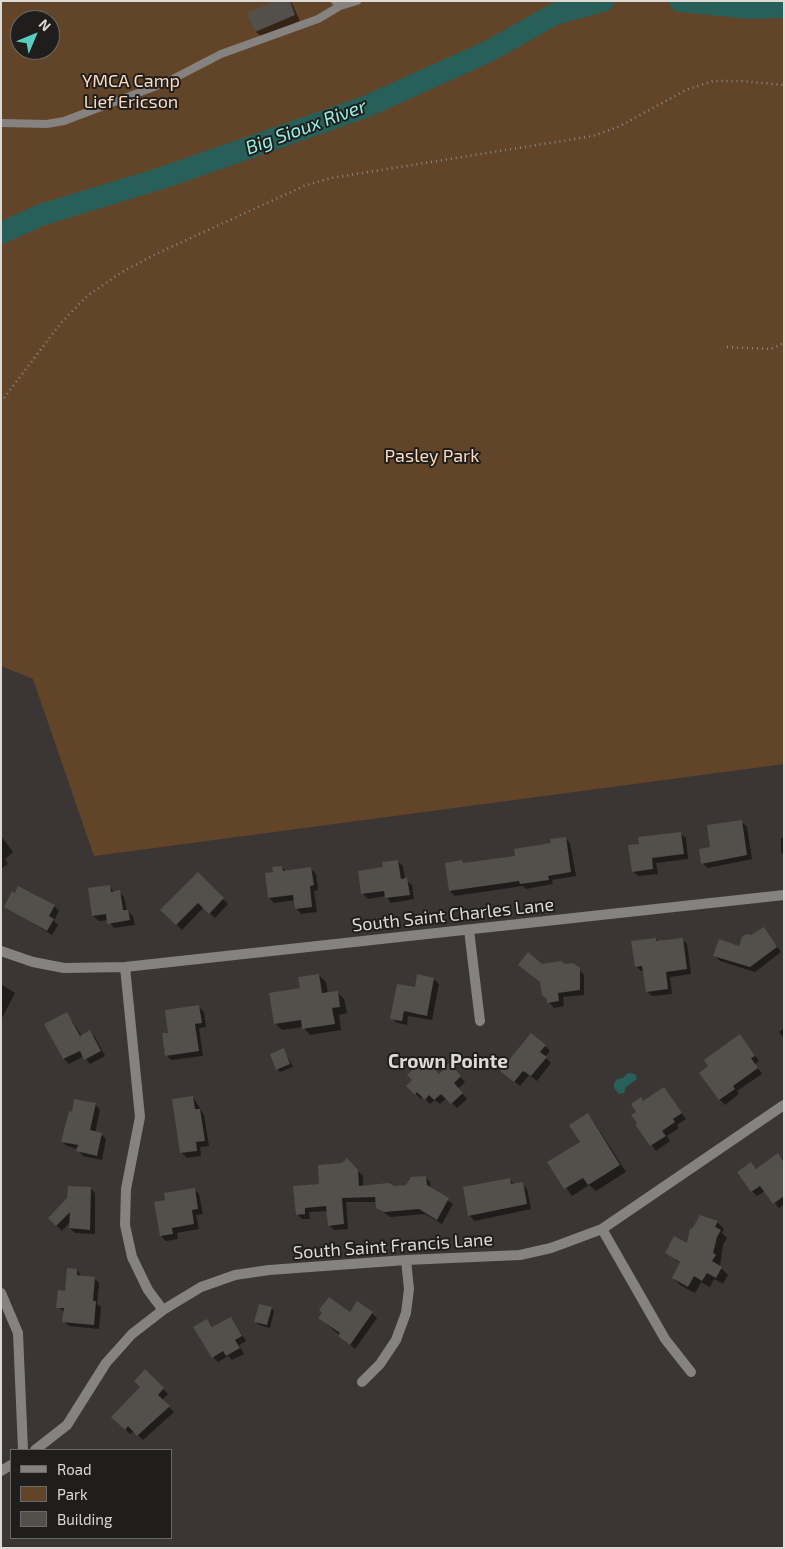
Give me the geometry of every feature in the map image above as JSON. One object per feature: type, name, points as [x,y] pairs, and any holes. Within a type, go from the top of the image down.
[{"type":"street","name":"South Saint Charles Lane","points":[[1,951],[33,962],[64,968],[125,967],[784,895]]},
{"type":"street","points":[[469,930],[480,1022]]},
{"type":"street","points":[[125,967],[140,1117],[126,1189],[125,1225],[132,1257],[148,1290],[164,1310]]},
{"type":"street","name":"South Saint Francis Lane","points":[[36,1449],[67,1425],[106,1363],[132,1334],[164,1310],[201,1287],[235,1275],[269,1270],[406,1260],[520,1255],[551,1248],[602,1229],[784,1105]]},
{"type":"street","points":[[602,1229],[665,1339],[691,1372]]},
{"type":"street","points":[[362,1382],[380,1364],[396,1340],[406,1312],[409,1289],[406,1260]]},
{"type":"street","points":[[1,1293],[18,1333],[23,1449]]},
{"type":"lane","points":[[1,123],[47,124],[64,121],[166,82],[221,54],[318,19],[338,4],[357,1]]},
{"type":"path","points":[[1,402],[60,324],[87,296],[122,272],[158,253],[304,186],[331,178],[593,136],[618,127],[686,90],[713,81],[741,81],[784,85]]},
{"type":"path","points":[[727,347],[771,349],[784,342]]},
{"type":"green space","name":"Pasley Park","points":[[1,1],[784,1],[784,764],[94,856],[33,679],[1,666]]},
{"type":"water","points":[[628,1073],[635,1074],[637,1079],[626,1087],[624,1093],[619,1094],[614,1088],[614,1083],[617,1079],[623,1078]]},
{"type":"building","points":[[275,1],[290,1],[295,15],[255,32],[247,13]]},
{"type":"building","points":[[742,820],[747,855],[701,864],[699,849],[710,847],[707,825]]},
{"type":"building","points":[[681,832],[684,854],[652,858],[653,869],[632,872],[628,845],[639,844],[638,837]]},
{"type":"building","points":[[566,837],[571,872],[548,876],[549,880],[520,884],[519,881],[449,891],[445,863],[462,860],[463,863],[515,856],[514,849],[551,843],[550,839]]},
{"type":"building","points":[[398,860],[401,879],[407,878],[410,895],[385,898],[384,891],[361,894],[358,871],[383,867],[382,862]]},
{"type":"building","points":[[282,866],[283,871],[311,867],[314,885],[310,886],[312,907],[295,909],[293,895],[268,898],[265,873],[273,872],[272,867]]},
{"type":"building","points":[[198,872],[224,898],[209,914],[198,903],[176,925],[160,910]]},
{"type":"building","points":[[110,885],[111,892],[120,890],[123,910],[128,910],[130,920],[107,924],[106,914],[92,916],[88,888]]},
{"type":"building","points":[[18,886],[55,905],[49,916],[54,919],[47,931],[4,907],[12,891],[15,893]]},
{"type":"building","points":[[764,927],[777,947],[750,967],[713,956],[719,939],[739,946],[742,937],[746,934],[751,935]]},
{"type":"building","points":[[656,938],[656,941],[683,938],[687,969],[666,972],[668,989],[646,992],[642,966],[635,967],[631,941]]},
{"type":"building","points":[[528,952],[542,964],[561,961],[565,964],[573,963],[580,968],[580,990],[558,993],[559,1001],[547,1003],[547,999],[542,995],[540,982],[518,965]]},
{"type":"building","points":[[319,974],[322,993],[338,991],[340,1007],[332,1008],[335,1024],[302,1029],[301,1020],[274,1024],[269,993],[300,988],[298,977]]},
{"type":"building","points":[[417,974],[434,978],[427,1016],[404,1011],[402,1021],[390,1019],[397,984],[415,987]]},
{"type":"building","points":[[199,1005],[202,1023],[195,1024],[199,1051],[165,1056],[162,1033],[168,1033],[165,1010]]},
{"type":"building","points":[[67,1012],[80,1036],[90,1030],[101,1051],[84,1060],[80,1051],[63,1059],[44,1024]]},
{"type":"building","points":[[531,1033],[546,1045],[540,1052],[547,1057],[531,1076],[523,1071],[514,1082],[500,1071]]},
{"type":"building","points":[[740,1034],[755,1056],[751,1058],[758,1068],[733,1086],[735,1089],[719,1100],[699,1073],[708,1066],[704,1060]]},
{"type":"building","points":[[284,1048],[290,1064],[276,1070],[270,1054]]},
{"type":"building","points":[[425,1058],[439,1074],[449,1063],[461,1076],[454,1083],[463,1093],[451,1104],[441,1094],[434,1100],[429,1095],[425,1100],[417,1092],[415,1095],[406,1086],[412,1080],[407,1075]]},
{"type":"building","points":[[664,1087],[682,1113],[673,1119],[675,1122],[662,1131],[666,1136],[650,1146],[635,1124],[637,1123],[631,1115],[636,1112],[631,1104],[641,1097],[643,1101]]},
{"type":"building","points":[[193,1096],[195,1109],[200,1109],[205,1141],[196,1142],[197,1151],[180,1153],[172,1099]]},
{"type":"building","points":[[74,1099],[96,1103],[90,1130],[102,1133],[97,1156],[76,1151],[78,1145],[61,1142],[69,1111],[72,1112]]},
{"type":"building","points":[[588,1113],[620,1165],[588,1185],[583,1178],[564,1189],[547,1162],[580,1142],[569,1125]]},
{"type":"building","points":[[778,1153],[784,1162],[784,1196],[773,1204],[760,1186],[751,1192],[737,1172],[751,1162],[756,1169]]},
{"type":"building","points":[[347,1158],[358,1170],[359,1186],[389,1183],[394,1186],[406,1185],[411,1177],[426,1176],[427,1185],[449,1198],[437,1220],[419,1209],[384,1212],[376,1208],[375,1197],[342,1198],[344,1224],[328,1226],[326,1206],[305,1208],[305,1214],[296,1215],[293,1186],[319,1184],[318,1165],[342,1163]]},
{"type":"building","points":[[510,1178],[511,1184],[523,1182],[527,1204],[468,1216],[463,1187]]},
{"type":"building","points":[[68,1186],[91,1187],[90,1230],[69,1228],[70,1212],[56,1226],[48,1218],[67,1198]]},
{"type":"building","points":[[195,1188],[198,1209],[192,1210],[194,1224],[172,1228],[173,1234],[160,1236],[154,1202],[165,1200],[164,1193]]},
{"type":"building","points":[[700,1215],[718,1221],[715,1227],[721,1230],[713,1253],[716,1255],[712,1261],[722,1267],[716,1278],[707,1273],[702,1281],[694,1276],[688,1287],[672,1278],[680,1262],[665,1253],[674,1236],[687,1243],[690,1228],[692,1229]]},
{"type":"building","points":[[67,1268],[77,1269],[77,1275],[95,1277],[94,1325],[62,1322],[64,1308],[56,1308],[58,1290],[65,1291]]},
{"type":"building","points":[[329,1297],[350,1312],[357,1301],[373,1312],[350,1345],[338,1336],[340,1333],[318,1318],[322,1313],[319,1310]]},
{"type":"building","points":[[259,1304],[272,1307],[267,1325],[254,1322]]},
{"type":"building","points":[[231,1317],[242,1336],[235,1340],[240,1348],[226,1356],[223,1351],[212,1358],[193,1327],[207,1319],[212,1327]]},
{"type":"building","points":[[145,1369],[164,1388],[158,1395],[170,1406],[137,1436],[128,1426],[125,1430],[111,1417],[140,1387],[134,1381]]},
{"type":"waterway","name":"Big Sioux River","points":[[1,233],[41,215],[165,177],[365,107],[489,51],[555,14],[603,1]]},
{"type":"waterway","name":"Big Sioux River","points":[[680,1],[750,8],[784,7]]},
{"type":"district","name":"Crown Pointe","points":[[448,1062]]},
{"type":"park label","name":"YMCA Camp Lief Ericson","points":[[131,91]]}]
